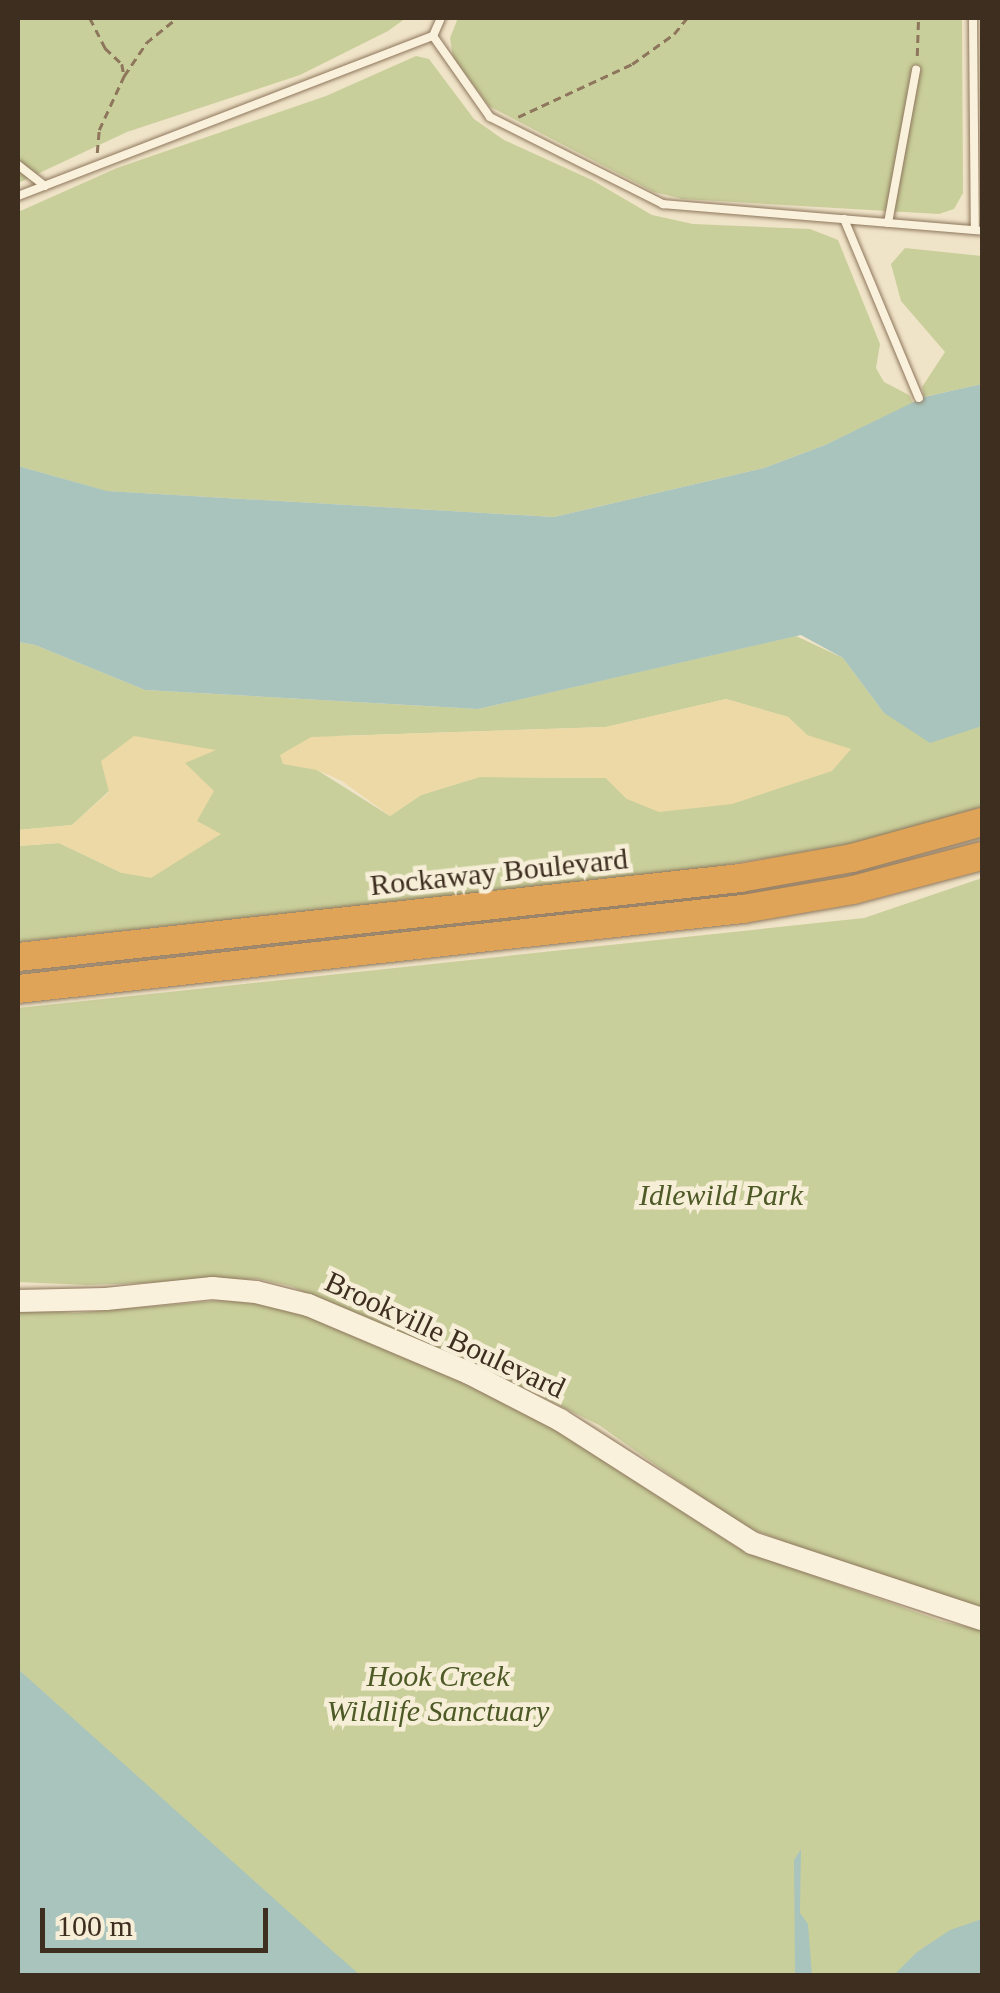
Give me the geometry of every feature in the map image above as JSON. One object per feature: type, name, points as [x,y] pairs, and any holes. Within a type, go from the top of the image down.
[{"type":"highway","name":"Rockaway Boulevard","points":[[18,957],[740,878],[852,858],[982,822]]},
{"type":"highway","points":[[18,989],[744,909],[853,890],[982,856]]},
{"type":"street","name":"Brookville Boulevard","points":[[18,1300],[106,1299],[212,1288],[256,1292],[308,1304],[469,1372],[560,1420],[752,1543],[982,1619]]},
{"type":"lane","points":[[18,196],[433,36],[442,18]]},
{"type":"lane","points":[[433,36],[490,117],[662,204],[979,231],[972,18]]},
{"type":"lane","points":[[888,223],[916,70]]},
{"type":"lane","points":[[18,165],[45,186]]},
{"type":"lane","points":[[844,219],[918,398]]},
{"type":"path","points":[[90,18],[104,48],[122,64],[124,76]]},
{"type":"path","points":[[101,164],[94,146],[124,76],[146,43],[177,18]]},
{"type":"path","points":[[503,124],[632,64],[674,34],[686,18]]},
{"type":"path","points":[[916,70],[918,18]]},
{"type":"green space","points":[[18,18],[406,18],[300,75],[127,132],[18,183]]},
{"type":"green space","points":[[458,18],[962,18],[963,193],[954,209],[939,214],[683,199],[654,192],[489,106],[453,57],[450,38]]},
{"type":"green space","points":[[416,56],[429,59],[474,119],[504,140],[592,180],[652,215],[693,224],[810,229],[838,240],[880,344],[876,368],[884,382],[909,395],[913,403],[825,445],[764,468],[554,517],[106,491],[18,466],[18,212],[117,168],[326,96]]},
{"type":"green space","points":[[905,248],[982,256],[982,384],[924,397],[922,387],[945,352],[901,301],[891,264]]},
{"type":"green space","points":[[796,636],[843,658],[884,713],[982,726],[982,807],[864,842],[695,870],[18,942],[18,846],[59,843],[122,873],[197,821],[184,763],[213,750],[185,746],[109,791],[72,825],[18,830],[18,642],[35,645],[145,690],[478,709]],"holes":[[[726,699],[788,717],[807,735],[627,799],[606,778],[479,777],[421,795],[390,816],[317,770],[336,736],[606,727]]]},
{"type":"green space","name":"Idlewild Park","points":[[982,878],[982,1607],[842,1564],[741,1525],[599,1425],[463,1358],[290,1286],[258,1279],[87,1285],[18,1282],[18,1008],[864,918]]},
{"type":"green space","name":"Hook Creek Wildlife Sanctuary","points":[[248,1298],[287,1308],[465,1382],[562,1434],[740,1549],[941,1621],[982,1630],[982,1975],[341,1975],[18,1681],[18,1308],[75,1313]]},
{"type":"sand","points":[[726,699],[788,717],[807,735],[851,749],[832,771],[732,804],[659,812],[627,799],[606,778],[480,777],[421,795],[390,816],[342,781],[317,770],[283,764],[280,755],[311,737],[606,727]]},
{"type":"sand","points":[[134,736],[216,750],[185,763],[214,791],[197,821],[221,834],[151,878],[122,873],[59,843],[18,846],[18,830],[72,825],[109,792],[101,761]]},
{"type":"water","points":[[982,384],[982,726],[930,743],[884,713],[843,658],[801,635],[478,709],[145,690],[35,645],[18,642],[18,466],[107,491],[554,517],[764,468],[825,445],[924,397]]},
{"type":"water","points":[[18,1669],[328,1947],[360,1975],[18,1975]]},
{"type":"water","points":[[801,1849],[800,1913],[808,1924],[812,1975],[795,1975],[794,1860]]},
{"type":"water","points":[[982,1919],[982,1975],[894,1975],[917,1952],[950,1930]]}]
